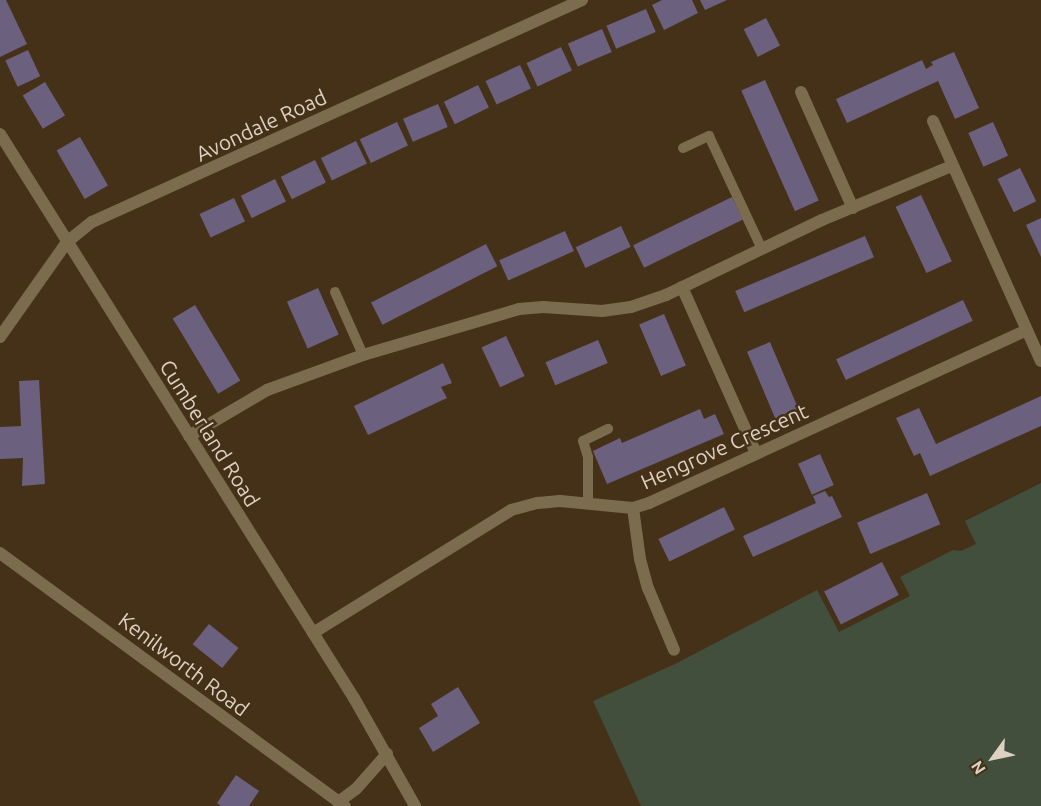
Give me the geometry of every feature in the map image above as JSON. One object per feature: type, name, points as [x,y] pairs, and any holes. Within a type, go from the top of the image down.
[{"type":"street","name":"Avondale Road","points":[[0,337],[68,242],[92,222],[582,0]]},
{"type":"street","points":[[801,92],[853,208]]},
{"type":"street","points":[[933,121],[1025,331],[1041,361]]},
{"type":"street","name":"Cumberland Road","points":[[0,134],[313,633],[387,754],[415,806]]},
{"type":"street","points":[[189,436],[267,390],[363,355],[519,309],[543,307],[603,311],[631,307],[682,288],[762,249],[952,166]]},
{"type":"street","points":[[682,288],[756,453]]},
{"type":"street","name":"Hengrove Crescent","points":[[313,633],[511,510],[549,502],[633,508],[1025,331]]},
{"type":"street","points":[[633,508],[640,559],[648,588],[674,650]]},
{"type":"street","name":"Kenilworth Road","points":[[0,553],[342,804]]},
{"type":"street","points":[[342,804],[387,754]]},
{"type":"lane","points":[[683,148],[709,136],[762,249]]},
{"type":"lane","points":[[335,292],[363,355]]},
{"type":"lane","points":[[588,504],[588,457],[583,441],[608,429]]},
{"type":"green space","points":[[1041,483],[1041,806],[641,806],[593,701],[675,664],[817,590],[839,632],[910,596],[900,577],[953,550],[961,551],[976,544],[965,521]]},
{"type":"building","points":[[0,0],[6,0],[27,44],[0,57]]},
{"type":"building","points":[[662,0],[692,0],[698,13],[664,30],[652,5]]},
{"type":"building","points":[[700,0],[727,0],[705,10]]},
{"type":"building","points":[[646,9],[656,32],[616,49],[606,26]]},
{"type":"building","points":[[766,18],[780,46],[758,57],[744,29]]},
{"type":"building","points":[[602,29],[612,52],[578,66],[568,43]]},
{"type":"building","points":[[561,47],[572,71],[538,87],[527,63]]},
{"type":"building","points":[[28,50],[40,76],[18,87],[5,61]]},
{"type":"building","points":[[954,52],[979,108],[955,119],[938,81],[847,123],[836,99],[922,60],[926,69],[933,65],[931,62]]},
{"type":"building","points":[[520,65],[531,89],[497,105],[486,81]]},
{"type":"building","points":[[765,80],[819,201],[795,211],[741,91]]},
{"type":"building","points":[[45,82],[65,115],[43,129],[23,95]]},
{"type":"building","points":[[478,85],[489,107],[455,124],[444,102]]},
{"type":"building","points":[[438,104],[448,127],[413,142],[403,119]]},
{"type":"building","points":[[397,122],[408,146],[371,163],[360,139]]},
{"type":"building","points":[[993,122],[1008,156],[983,167],[968,133]]},
{"type":"building","points":[[80,137],[108,185],[85,199],[57,150]]},
{"type":"building","points":[[356,141],[367,163],[332,181],[321,158]]},
{"type":"building","points":[[315,160],[326,182],[292,199],[281,177]]},
{"type":"building","points":[[1020,168],[1036,201],[1014,212],[998,179]]},
{"type":"building","points":[[275,179],[286,201],[252,218],[241,196]]},
{"type":"building","points":[[921,195],[952,261],[926,273],[896,207]]},
{"type":"building","points":[[732,197],[743,219],[644,268],[633,245]]},
{"type":"building","points":[[234,198],[245,222],[211,238],[200,214]]},
{"type":"building","points":[[1041,218],[1041,257],[1026,225]]},
{"type":"building","points":[[621,226],[631,247],[585,268],[576,247]]},
{"type":"building","points":[[565,231],[574,251],[508,280],[499,260]]},
{"type":"building","points":[[865,236],[874,257],[744,312],[735,291]]},
{"type":"building","points":[[486,244],[497,266],[382,325],[371,303]]},
{"type":"building","points":[[318,288],[339,335],[308,348],[287,302]]},
{"type":"building","points":[[963,300],[973,321],[846,380],[836,359]]},
{"type":"building","points":[[195,305],[240,380],[218,394],[173,318]]},
{"type":"building","points":[[664,314],[686,366],[661,376],[639,325]]},
{"type":"building","points":[[506,336],[525,376],[500,387],[482,347]]},
{"type":"building","points":[[598,340],[608,363],[555,385],[546,362]]},
{"type":"building","points":[[770,342],[799,409],[776,419],[747,352]]},
{"type":"building","points":[[443,363],[452,383],[441,387],[447,398],[368,435],[354,406]]},
{"type":"building","points":[[39,380],[45,484],[22,486],[23,458],[0,459],[0,427],[21,426],[19,381]]},
{"type":"building","points":[[1041,396],[1041,426],[930,476],[920,453],[914,456],[896,418],[919,408],[936,444]]},
{"type":"building","points":[[700,409],[704,419],[715,414],[724,434],[607,484],[593,451],[620,438],[622,443]]},
{"type":"building","points":[[820,454],[834,485],[812,495],[798,464]]},
{"type":"building","points":[[825,491],[829,497],[832,496],[842,517],[753,557],[743,536],[816,503],[813,496]]},
{"type":"building","points":[[927,493],[940,524],[870,554],[857,523]]},
{"type":"building","points":[[724,507],[735,529],[669,561],[658,539]]},
{"type":"building","points":[[882,562],[899,595],[841,624],[824,592]]},
{"type":"building","points":[[209,624],[239,648],[222,668],[193,644]]},
{"type":"building","points":[[458,687],[480,723],[433,752],[419,728],[438,716],[431,704]]},
{"type":"building","points":[[236,775],[259,791],[249,806],[221,806],[217,803]]}]
